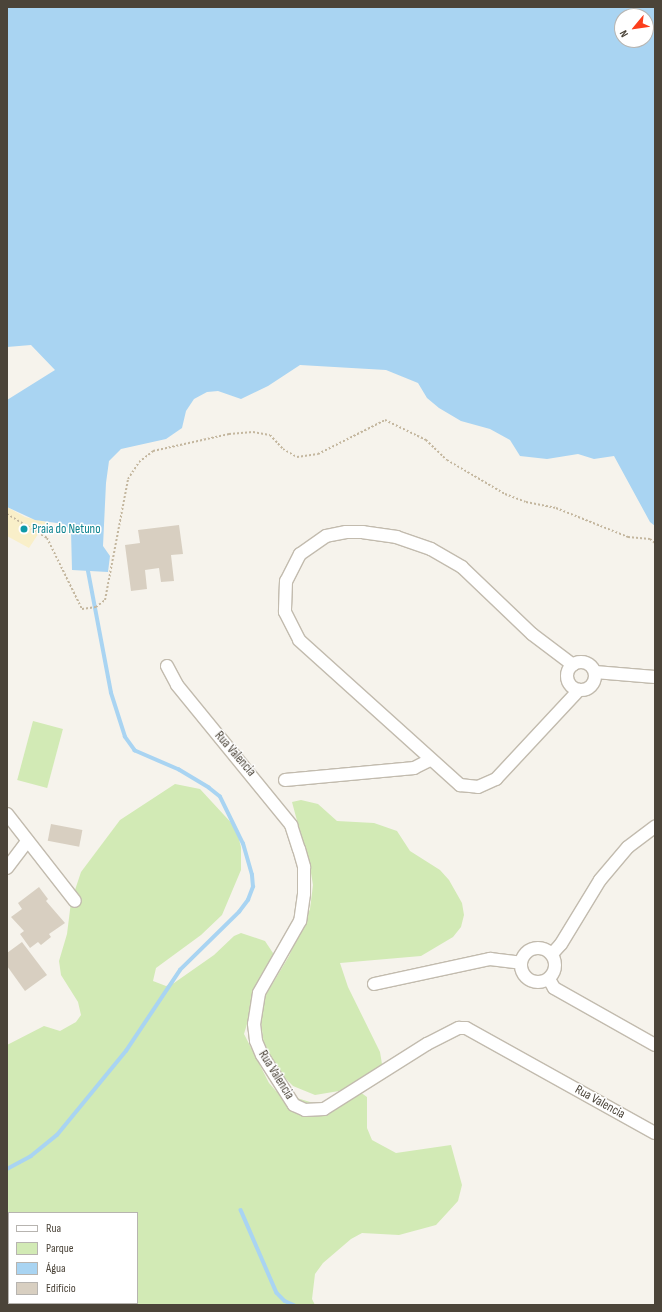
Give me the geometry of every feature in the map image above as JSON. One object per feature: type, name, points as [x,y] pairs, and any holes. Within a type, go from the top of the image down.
[{"type":"street","points":[[573,665],[532,634],[476,578],[431,549],[397,537],[363,532],[336,533],[316,541],[300,554],[286,581],[284,602],[293,631],[299,640],[430,760],[460,785],[478,787],[490,783],[580,690],[593,683],[595,672]]},
{"type":"street","points":[[580,690],[574,688],[568,680],[569,669],[578,662],[588,664],[595,672],[655,677]]},
{"type":"street","name":"Rua Valencia","points":[[167,666],[177,685],[291,825],[299,849],[304,867],[304,894],[300,921],[259,993],[254,1024],[256,1041],[262,1055],[294,1105],[305,1110],[324,1109],[427,1044],[459,1028],[466,1028],[655,1133]]},
{"type":"street","points":[[285,780],[414,768],[430,760]]},
{"type":"street","points":[[7,814],[27,842],[75,900]]},
{"type":"street","points":[[552,954],[561,944],[600,880],[628,846],[655,826]]},
{"type":"street","points":[[7,868],[27,842]]},
{"type":"street","points":[[533,948],[547,950],[552,954],[555,967],[549,979],[542,982],[529,980],[521,970],[520,963],[527,951],[533,948]]},
{"type":"street","points":[[374,984],[490,959],[520,963]]},
{"type":"street","points":[[549,979],[554,988],[655,1045]]},
{"type":"path","points":[[7,514],[47,538],[82,610],[96,607],[106,600],[128,479],[139,462],[153,451],[229,434],[253,432],[270,435],[290,453],[297,457],[318,454],[341,444],[384,420],[426,440],[447,460],[504,494],[526,502],[556,508],[628,537],[650,539],[655,543]]},
{"type":"green space","points":[[33,721],[63,729],[47,788],[17,780]]},
{"type":"green space","points":[[175,784],[200,789],[236,828],[241,847],[241,870],[222,915],[201,935],[156,968],[153,981],[166,986],[174,983],[214,955],[234,936],[241,933],[265,941],[277,959],[262,974],[244,1034],[269,1083],[276,1091],[320,1105],[341,1093],[360,1092],[367,1097],[367,1128],[372,1140],[396,1153],[451,1145],[462,1185],[458,1201],[436,1225],[399,1235],[362,1233],[351,1239],[323,1263],[315,1274],[312,1299],[315,1305],[7,1305],[7,1045],[44,1026],[60,1031],[76,1022],[81,1015],[78,1002],[61,975],[59,961],[67,934],[71,902],[81,872],[120,820]]},
{"type":"green space","points":[[301,800],[318,804],[337,821],[374,823],[397,831],[410,851],[440,870],[449,880],[462,903],[464,915],[461,927],[453,937],[421,956],[340,963],[348,987],[380,1052],[382,1064],[371,1075],[339,1091],[315,1095],[293,1086],[276,1069],[264,1046],[261,1022],[264,998],[289,956],[310,909],[313,885],[311,873],[292,802]]},
{"type":"sand","name":"Praia do Netuno","points":[[7,507],[25,517],[46,522],[29,548],[7,536]]},
{"type":"water","points":[[7,7],[655,7],[655,526],[650,522],[614,456],[594,459],[578,454],[547,459],[520,456],[510,440],[490,429],[461,421],[439,408],[427,398],[418,383],[386,370],[300,365],[268,386],[241,399],[218,391],[207,392],[194,399],[186,411],[182,428],[166,439],[121,449],[109,461],[106,483],[103,546],[110,556],[108,572],[72,570],[71,531],[64,524],[35,520],[7,507],[7,400],[55,370],[31,345],[7,347]]},
{"type":"building","points":[[179,525],[183,554],[171,555],[174,581],[161,582],[159,568],[145,570],[147,589],[131,591],[125,545],[140,543],[138,530]]},
{"type":"building","points":[[51,824],[82,830],[79,847],[48,841]]},
{"type":"building","points":[[39,887],[48,899],[46,901],[65,923],[49,934],[51,937],[41,945],[38,942],[30,948],[20,934],[24,931],[11,917],[22,909],[18,903]]},
{"type":"building","points":[[22,942],[47,975],[25,991],[7,966],[7,953]]},
{"type":"waterway","points":[[7,1169],[31,1156],[57,1135],[126,1051],[180,970],[239,912],[248,900],[253,887],[252,875],[243,844],[220,797],[209,788],[179,770],[135,751],[125,737],[111,693],[88,571]]},
{"type":"waterway","points":[[241,1210],[277,1293],[285,1301],[294,1305]]},
{"type":"place","name":"Praia do Netuno","points":[[24,529]]}]
